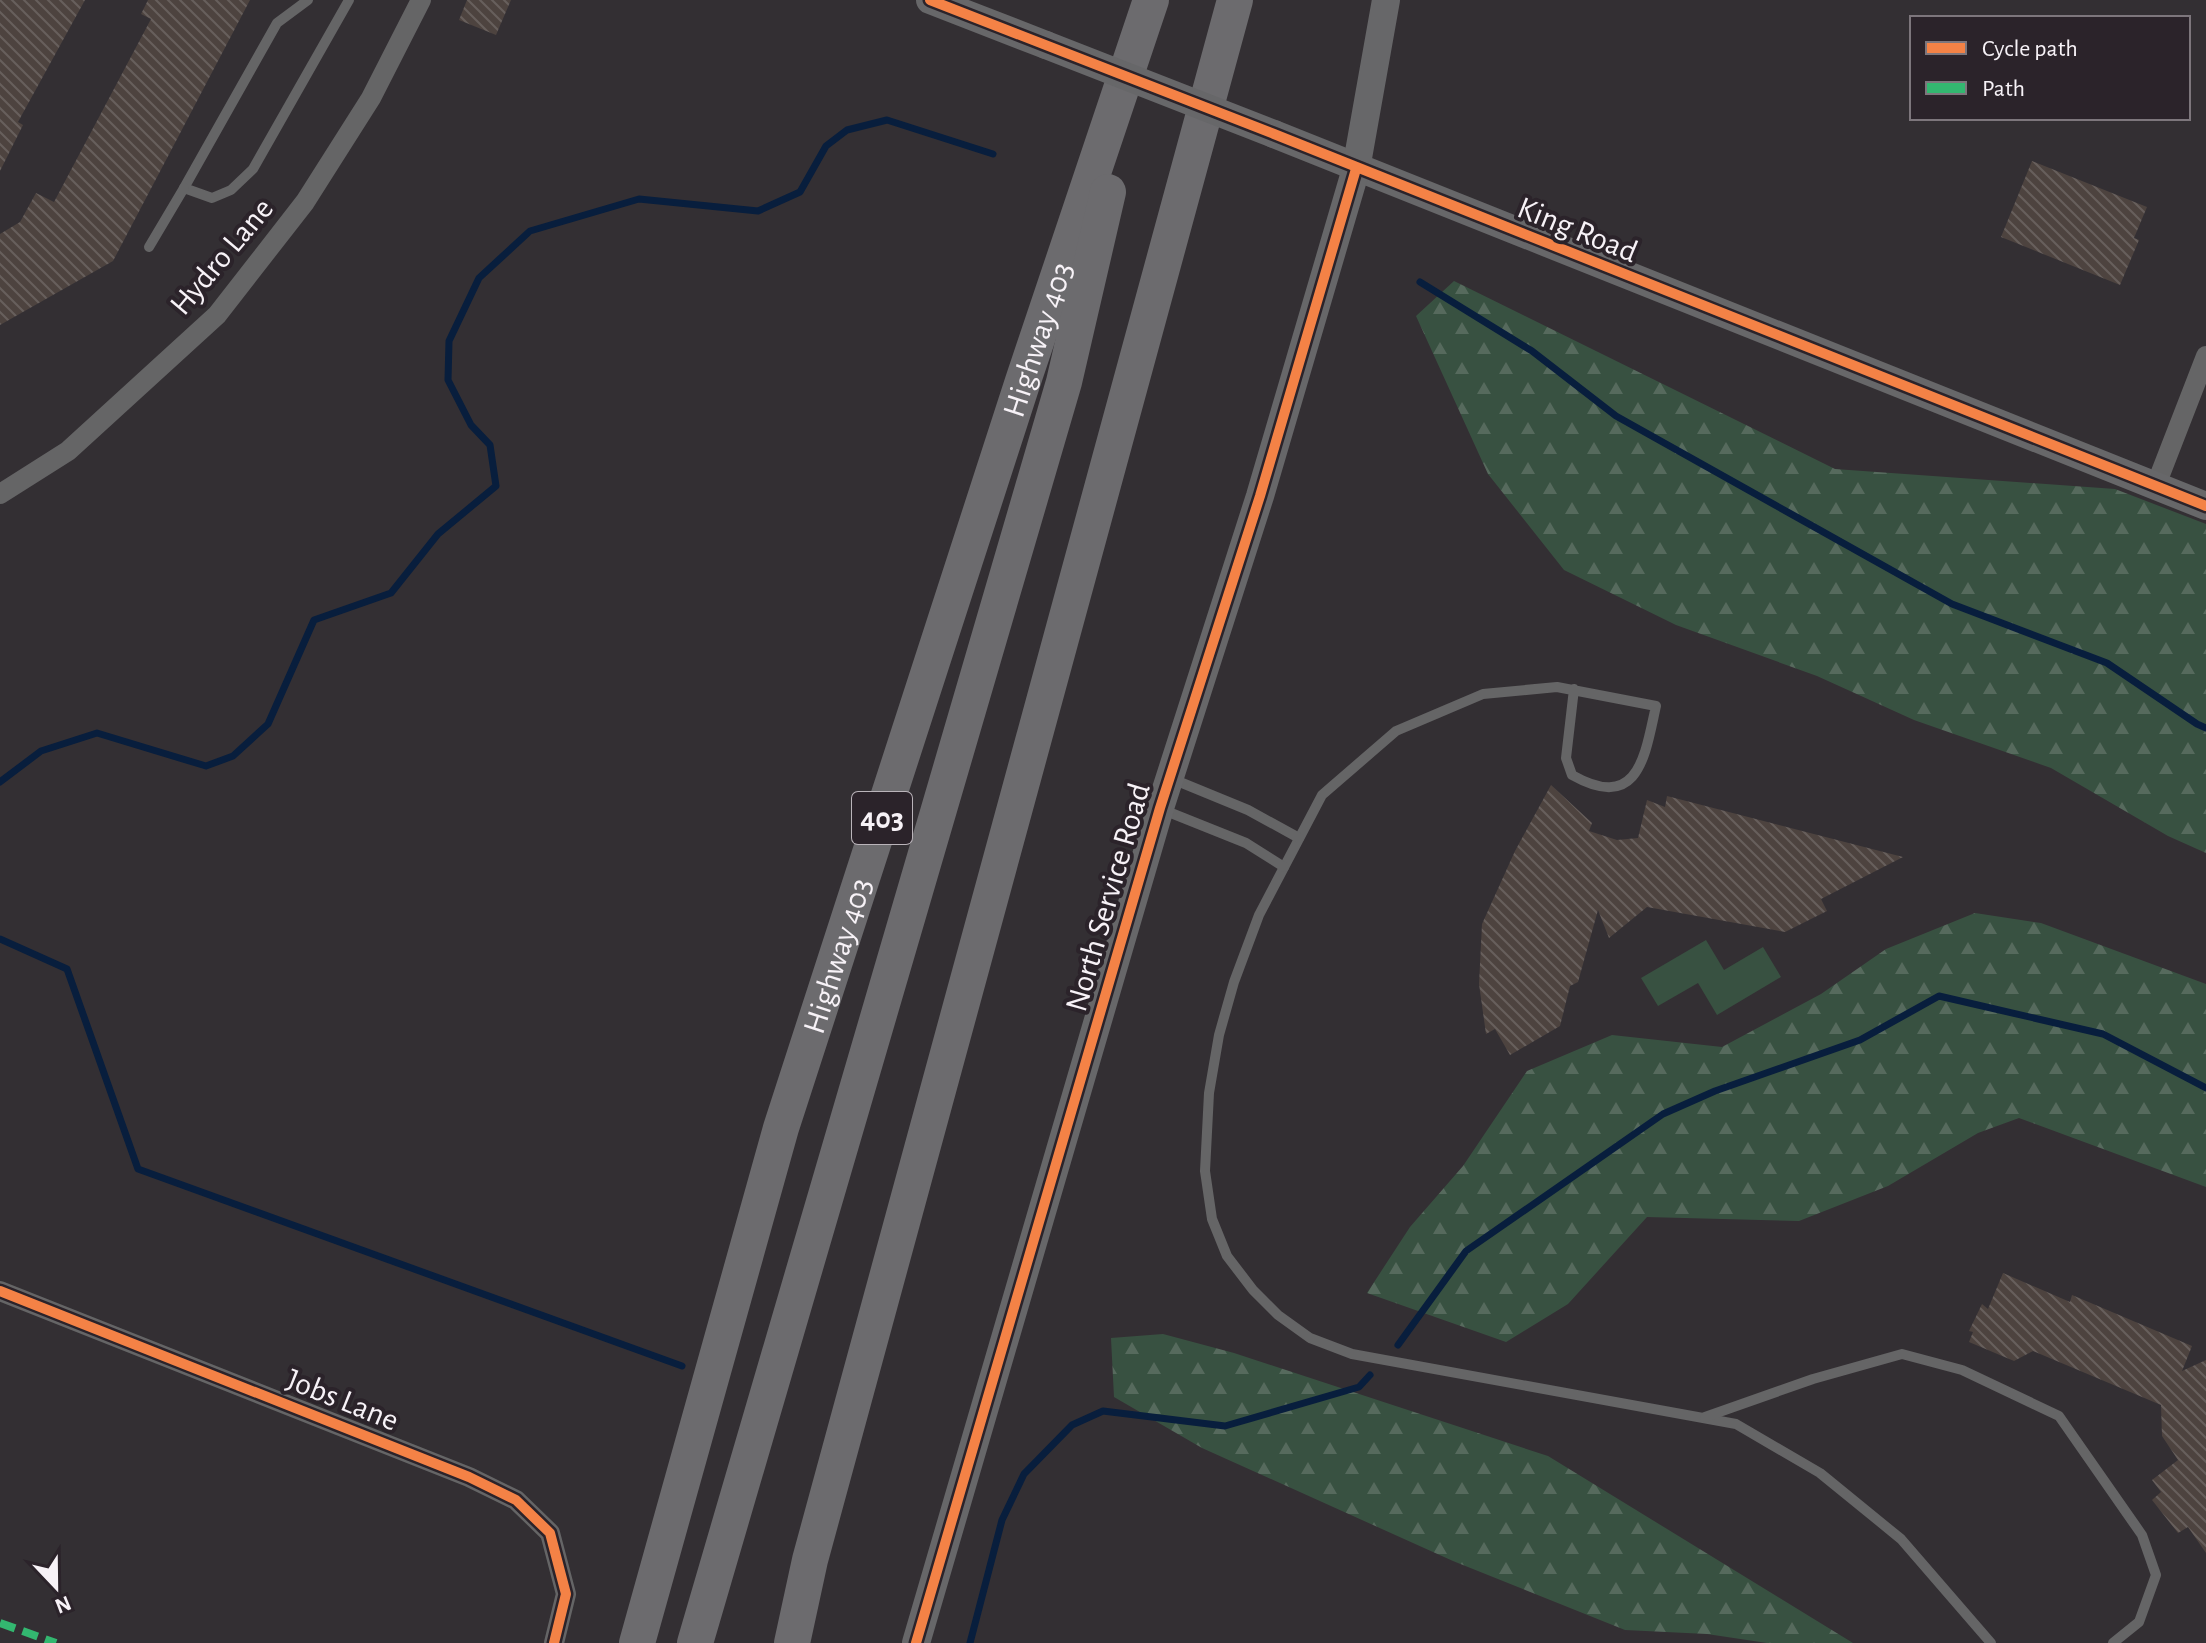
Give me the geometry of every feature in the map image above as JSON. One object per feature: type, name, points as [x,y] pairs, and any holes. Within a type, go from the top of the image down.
[{"type":"highway","name":"Highway 403","points":[[637,1643],[781,1128],[1023,381],[1152,0]]},
{"type":"highway","points":[[695,1643],[1064,382],[1152,0]]},
{"type":"highway","points":[[792,1643],[810,1560],[1235,0]]},
{"type":"street","name":"Hydro Lane","points":[[0,494],[68,451],[217,315],[305,202],[371,98],[421,0]]},
{"type":"street","name":"King Road","points":[[930,0],[2206,506]]},
{"type":"street","name":"North Service Road","points":[[916,1643],[1160,808],[1260,496],[1356,169],[1386,0]]},
{"type":"street","points":[[2156,485],[2206,356]]},
{"type":"street","name":"Jobs Lane","points":[[0,1291],[469,1477],[516,1500],[550,1533],[566,1594],[554,1643]]},
{"type":"lane","points":[[149,247],[277,23],[308,0]]},
{"type":"lane","points":[[184,188],[212,198],[231,190],[253,169],[349,0]]},
{"type":"lane","points":[[1574,689],[1566,758],[1572,775],[1602,787],[1619,786],[1639,771],[1656,706],[1574,689],[1557,687],[1483,694],[1396,731],[1322,795],[1259,915],[1234,982],[1219,1035],[1209,1093],[1205,1171],[1212,1219],[1227,1256],[1253,1290],[1278,1315],[1310,1338],[1352,1354],[1736,1424],[1820,1473],[1901,1539],[1991,1643]]},
{"type":"lane","points":[[1169,778],[1248,810],[1299,838]]},
{"type":"lane","points":[[1160,808],[1246,843],[1284,867]]},
{"type":"lane","points":[[1703,1418],[1813,1379],[1902,1354],[1962,1370],[2059,1416],[2142,1535],[2156,1575],[2139,1622],[2113,1643]]},
{"type":"green space","points":[[1454,281],[1835,469],[2115,489],[2206,524],[2206,853],[2168,836],[2051,768],[1914,720],[1817,676],[1676,625],[1564,570],[1488,474],[1416,316]]},
{"type":"green space","points":[[1975,913],[2041,923],[2206,984],[2206,1187],[2019,1118],[1978,1133],[1888,1186],[1799,1221],[1647,1217],[1568,1304],[1506,1342],[1367,1293],[1410,1227],[1463,1166],[1527,1071],[1612,1035],[1722,1047],[1821,994],[1886,949]]},
{"type":"green space","points":[[1706,940],[1724,970],[1763,947],[1781,977],[1717,1015],[1698,983],[1658,1006],[1641,978]]},
{"type":"green space","points":[[1163,1334],[1234,1353],[1548,1456],[1853,1643],[1767,1643],[1707,1634],[1625,1630],[1453,1561],[1202,1448],[1114,1397],[1111,1338]]},
{"type":"building","points":[[0,0],[85,0],[18,122],[23,125],[0,171]]},
{"type":"building","points":[[148,0],[250,0],[113,261],[0,325],[0,234],[20,222],[36,193],[54,202],[151,19],[141,14]]},
{"type":"building","points":[[467,0],[511,0],[496,35],[459,20]]},
{"type":"building","points":[[2032,161],[2147,207],[2134,238],[2139,240],[2120,285],[2001,237]]},
{"type":"building","points":[[1551,785],[1592,823],[1589,831],[1617,840],[1638,838],[1647,800],[1665,807],[1667,796],[1903,857],[1821,899],[1827,911],[1785,932],[1647,907],[1609,938],[1598,910],[1578,982],[1570,986],[1560,1026],[1510,1055],[1495,1029],[1486,1034],[1479,984],[1482,924],[1515,851]]},
{"type":"building","points":[[2003,1273],[2070,1302],[2072,1295],[2192,1346],[2182,1371],[2206,1360],[2206,1553],[2188,1527],[2178,1533],[2152,1500],[2161,1492],[2152,1480],[2178,1460],[2162,1436],[2161,1405],[2033,1351],[2014,1361],[1969,1342],[1973,1332],[1969,1331],[1982,1304],[1988,1309]]},
{"type":"waterway","points":[[0,782],[41,751],[97,733],[206,766],[233,756],[268,724],[314,620],[391,593],[438,534],[496,486],[490,445],[471,425],[448,380],[449,341],[479,278],[530,231],[639,199],[758,211],[800,192],[826,146],[847,130],[887,120],[993,154]]},
{"type":"waterway","points":[[1420,282],[1532,351],[1616,416],[1952,604],[2107,663],[2206,728]]},
{"type":"waterway","points":[[0,939],[67,969],[138,1169],[682,1366]]},
{"type":"waterway","points":[[1398,1345],[1466,1251],[1663,1114],[1715,1091],[1860,1040],[1939,996],[2103,1034],[2206,1088]]},
{"type":"waterway","points":[[970,1643],[1002,1520],[1024,1474],[1072,1425],[1103,1411],[1225,1426],[1359,1387],[1370,1375]]},
{"type":"marked path","points":[[0,1623],[56,1643]]},
{"type":"cycle path","points":[[930,0],[2206,506]]},
{"type":"cycle path","points":[[916,1643],[1160,808],[1260,496],[1356,169]]},
{"type":"cycle path","points":[[0,1291],[469,1477],[516,1500],[550,1533],[566,1594],[554,1643]]}]
